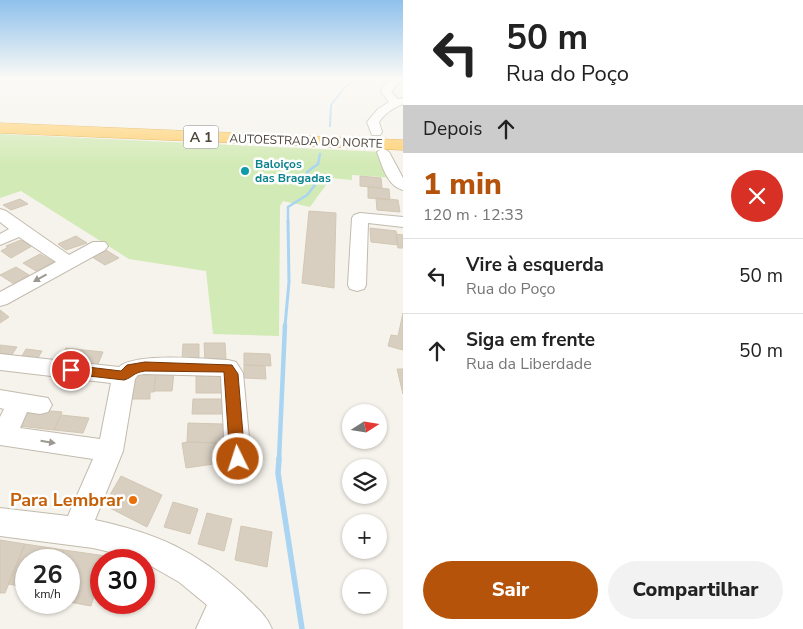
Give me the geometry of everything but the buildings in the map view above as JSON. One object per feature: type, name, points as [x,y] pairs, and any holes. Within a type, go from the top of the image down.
[{"type":"highway","name":"AUTOESTRADA DO NORTE","points":[[0,123],[403,139]]},
{"type":"highway","name":"AUTOESTRADA DO NORTE","points":[[0,128],[403,145]]},
{"type":"street","points":[[376,132],[373,122],[379,111],[387,107]]},
{"type":"street","points":[[382,152],[395,178],[403,186]]},
{"type":"street","points":[[0,214],[20,230],[68,262]]},
{"type":"street","points":[[357,285],[360,218],[403,222]]},
{"type":"street","points":[[0,240],[20,230]]},
{"type":"street","points":[[0,300],[99,246]]},
{"type":"street","points":[[0,362],[124,376]]},
{"type":"street","points":[[76,530],[110,451],[124,376],[131,368],[145,366],[228,368],[232,374],[238,459],[230,469]]},
{"type":"street","points":[[20,402],[2,435],[110,451]]},
{"type":"street","points":[[0,522],[76,530],[154,550],[182,564],[219,615],[255,629]]},
{"type":"green space","points":[[0,134],[383,152],[395,178],[352,175],[352,180],[331,178],[310,207],[283,201],[280,206],[279,336],[213,334],[206,271],[129,259],[21,191],[0,198]]},
{"type":"waterway","points":[[330,126],[331,107]]},
{"type":"waterway","points":[[288,221],[288,207],[307,195],[315,185],[307,172],[318,164],[320,154]]},
{"type":"waterway","points":[[285,326],[289,282],[288,221]]},
{"type":"waterway","points":[[279,459],[285,325]]},
{"type":"waterway","points":[[279,458],[278,473],[302,629]]},
{"type":"place","name":"Baloiços das Bragadas","points":[[245,171]]},
{"type":"place","name":"Para Lembrar","points":[[133,500]]},
{"type":"route","points":[[71,370],[124,376],[131,368],[145,366],[228,368],[232,374],[238,459]]}]
